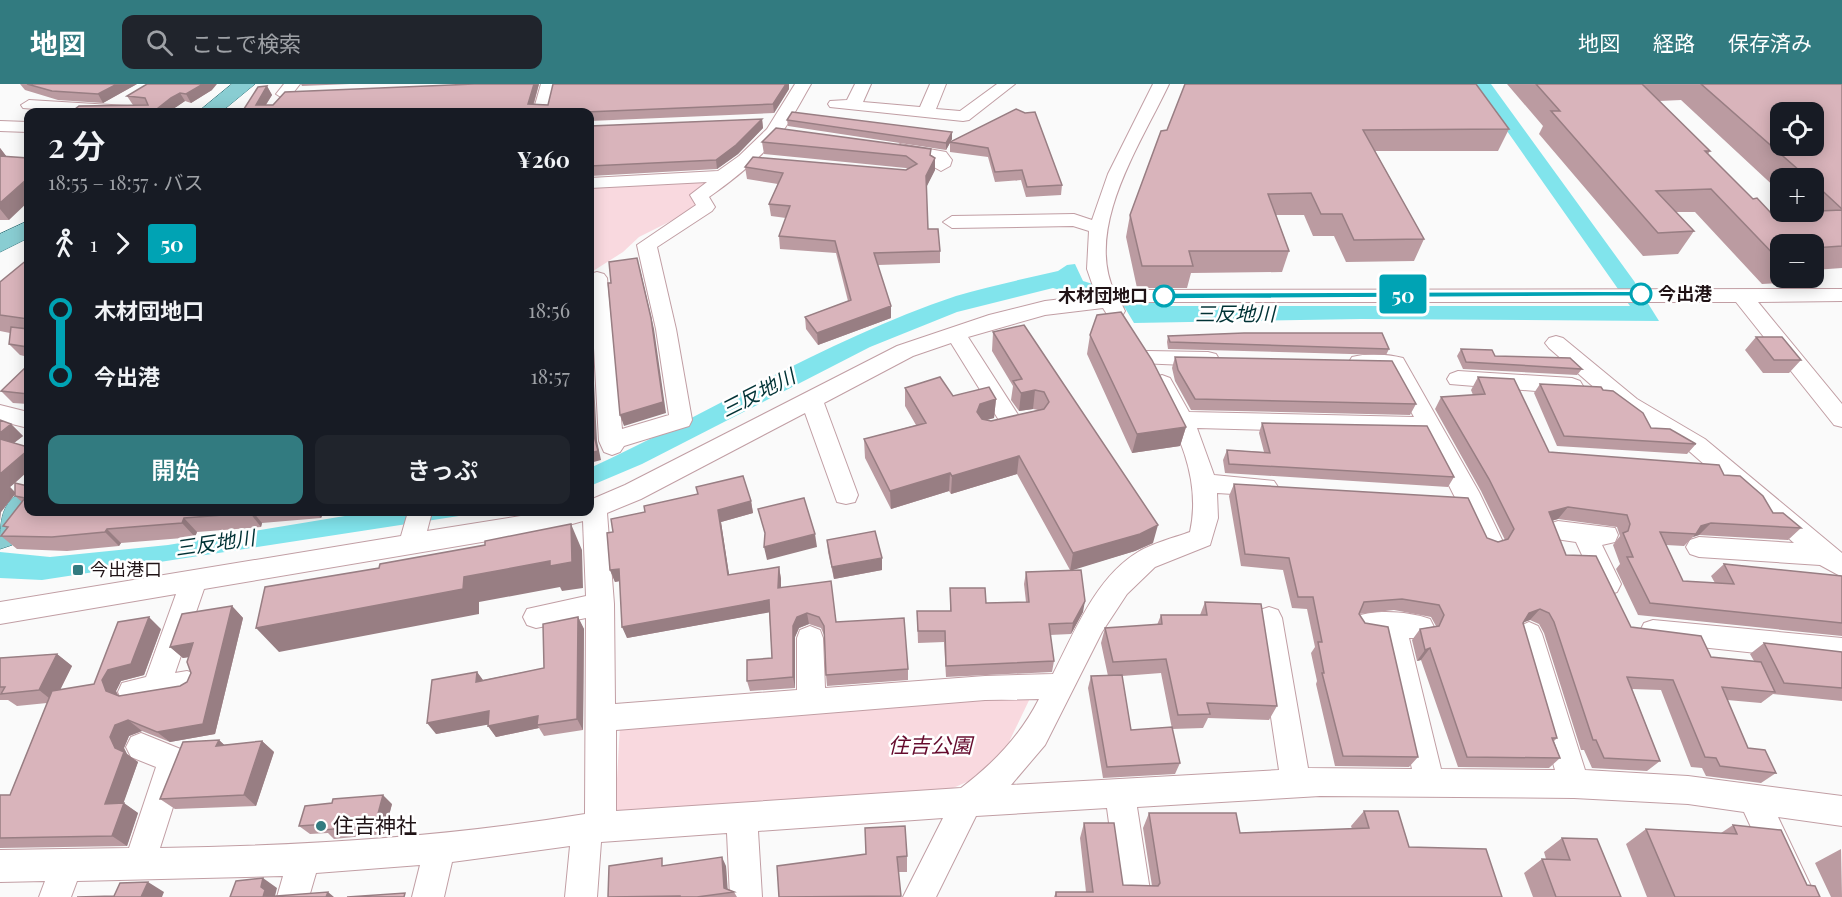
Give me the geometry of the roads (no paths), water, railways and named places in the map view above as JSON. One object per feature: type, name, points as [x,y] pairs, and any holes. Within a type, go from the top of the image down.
[{"type":"main road","points":[[213,108],[245,84]]},
{"type":"main road","points":[[0,244],[24,230]]},
{"type":"main road","points":[[0,536],[24,506]]},
{"type":"street","points":[[542,108],[549,84]]},
{"type":"street","points":[[594,183],[722,176],[745,160],[777,126],[803,84]]},
{"type":"street","points":[[853,105],[863,84]]},
{"type":"street","points":[[926,113],[938,84]]},
{"type":"street","points":[[836,104],[963,116],[1007,84]]},
{"type":"street","points":[[919,897],[967,802],[999,777],[1035,736],[1093,624],[1118,586],[1146,560],[1201,538],[1208,517],[1195,449],[1183,420],[1108,298],[1097,268],[1099,228],[1113,184],[1161,84]]},
{"type":"street","points":[[284,94],[307,93]]},
{"type":"street","points":[[110,108],[135,94]]},
{"type":"street","points":[[29,105],[75,108]]},
{"type":"street","points":[[759,121],[797,135]]},
{"type":"street","points":[[0,126],[24,127]]},
{"type":"street","points":[[879,146],[940,156],[943,160],[941,166]]},
{"type":"street","points":[[745,160],[768,162]]},
{"type":"street","points":[[597,278],[596,321],[611,443],[681,420],[666,329],[647,245],[706,207],[699,195],[722,180],[722,176]]},
{"type":"street","points":[[952,222],[1074,220],[1099,228]]},
{"type":"street","points":[[594,508],[633,492],[905,351],[955,333],[1045,308],[1108,298],[1242,294],[1842,295]]},
{"type":"street","points":[[1741,294],[1842,419]]},
{"type":"street","points":[[955,333],[1023,421],[989,429]]},
{"type":"street","points":[[1137,342],[1230,360]]},
{"type":"street","points":[[1556,343],[1605,387],[1629,405],[1696,445],[1833,561]]},
{"type":"street","points":[[1336,362],[1395,363],[1431,426],[1459,498],[1490,542]]},
{"type":"street","points":[[1458,379],[1521,394],[1605,387]]},
{"type":"street","points":[[811,399],[846,495]]},
{"type":"street","points":[[0,412],[24,419]]},
{"type":"street","points":[[1183,420],[1431,426]]},
{"type":"street","points":[[1689,465],[1725,468]]},
{"type":"street","points":[[1203,483],[1284,488]]},
{"type":"street","points":[[0,613],[194,580],[415,530],[547,521],[566,516]]},
{"type":"street","points":[[580,897],[593,827],[603,718],[601,604],[590,516]]},
{"type":"street","points":[[1583,533],[1624,618],[1842,650]]},
{"type":"street","points":[[1699,547],[1833,561]]},
{"type":"street","points":[[188,683],[144,690],[194,580]]},
{"type":"street","points":[[536,617],[601,604]]},
{"type":"street","points":[[1269,618],[1296,784]]},
{"type":"street","points":[[1421,627],[1380,624],[1430,783]]},
{"type":"street","points":[[1529,634],[1574,784]]},
{"type":"street","points":[[810,638],[811,702]]},
{"type":"street","points":[[603,718],[985,688],[1060,686]]},
{"type":"street","points":[[139,864],[173,760],[141,747]]},
{"type":"street","points":[[0,866],[257,862],[440,848],[593,827],[967,802],[1296,784],[1574,784],[1688,790],[1842,812]]},
{"type":"street","points":[[1120,795],[1135,897]]},
{"type":"street","points":[[1753,798],[1800,897]]},
{"type":"street","points":[[742,817],[746,897]]},
{"type":"street","points":[[428,897],[440,848]]},
{"type":"street","points":[[293,897],[303,858]]},
{"type":"street","points":[[55,897],[66,865]]},
{"type":"water","name":"三反地川","points":[[1474,84],[1491,84],[1634,281],[1659,321],[1361,319],[1134,323],[1125,308],[1053,288],[957,312],[870,347],[642,464],[594,484],[594,466],[862,333],[956,296],[1058,271],[1067,265],[1075,264],[1083,281],[1164,306],[1630,306]]},
{"type":"water","name":"三反地川","points":[[345,516],[459,516],[42,580],[0,578],[0,552],[50,557],[168,545]]},
{"type":"place","name":"今出港","points":[[1641,294]]},
{"type":"place","name":"木材団地口","points":[[1164,296]]},
{"type":"place","name":"今出港口","points":[[78,570]]},
{"type":"place","name":"住吉神社","points":[[321,826]]},
{"type":"park label","name":"住吉公園","points":[[930,746]]}]
